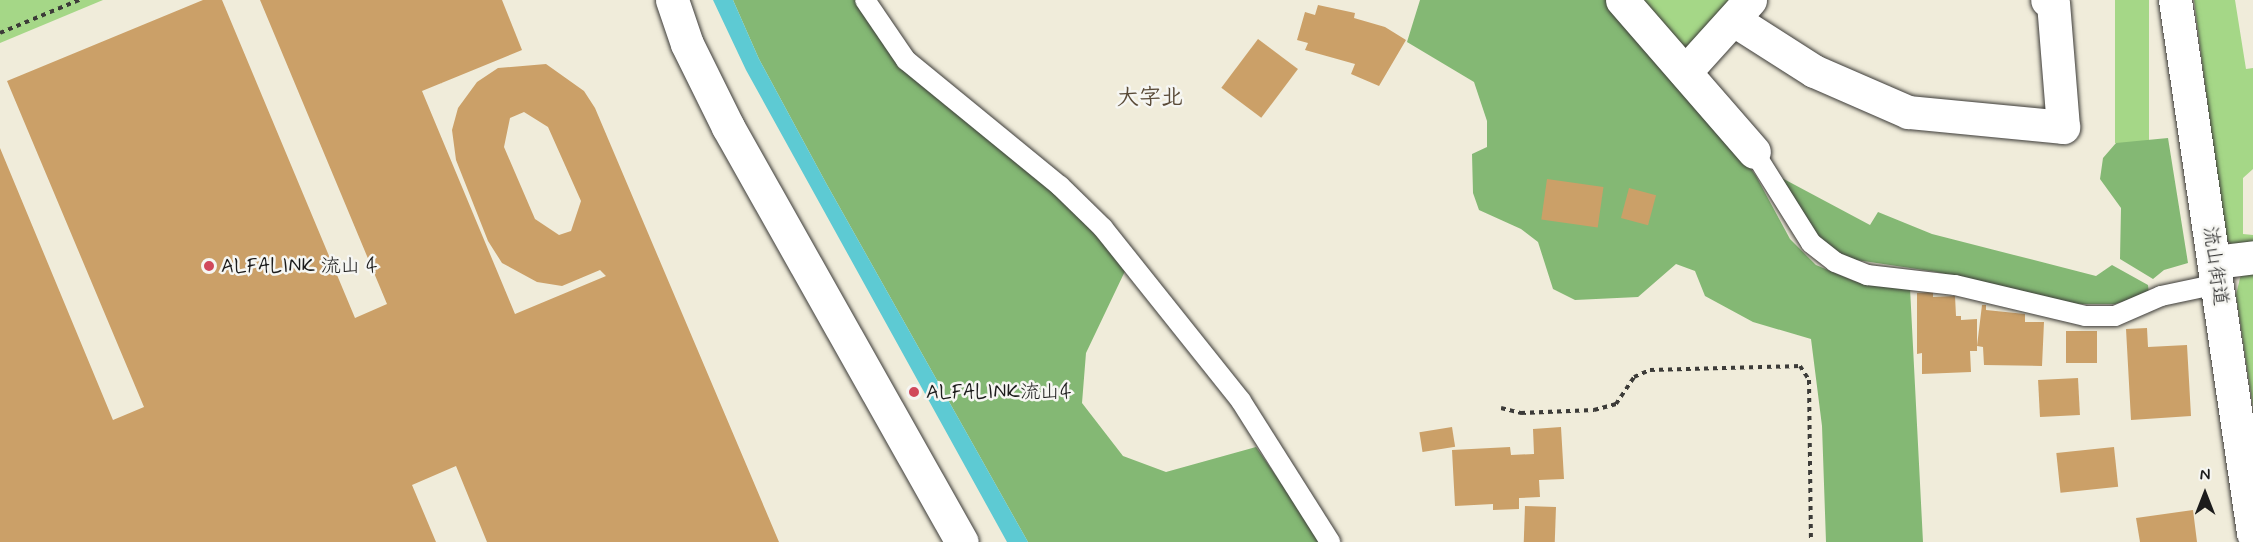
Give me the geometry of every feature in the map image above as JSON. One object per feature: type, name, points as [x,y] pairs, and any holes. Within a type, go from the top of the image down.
[{"type":"street","points":[[672,0],[687,44],[728,127],[962,542]]},
{"type":"street","points":[[1622,0],[1754,152]]},
{"type":"street","points":[[1685,72],[1742,10],[1814,71],[1908,112],[2063,127],[2053,4],[2047,0]]},
{"type":"street","name":"流山街道","points":[[2175,0],[2253,533]]},
{"type":"street","points":[[2216,273],[2253,257]]},
{"type":"lane","points":[[865,0],[906,60],[1060,186],[1103,228],[1241,401],[1330,542]]},
{"type":"lane","points":[[1754,152],[1811,243],[1835,262],[1867,275],[1955,285],[2085,316],[2115,316],[2150,299],[2216,273]]},
{"type":"path","points":[[0,33],[79,0]]},
{"type":"path","points":[[1501,408],[1521,413],[1594,410],[1616,404],[1634,377],[1650,370],[1800,366],[1809,380],[1811,542]]},
{"type":"green space","points":[[0,0],[103,0],[0,43]]},
{"type":"green space","points":[[733,0],[856,0],[918,82],[1066,203],[1126,269],[1086,353],[1082,403],[1123,456],[1166,472],[1256,447],[1322,542],[1028,542],[826,183],[759,59]]},
{"type":"green space","points":[[1420,0],[1607,0],[1727,135],[1756,176],[1790,239],[1816,265],[1854,281],[1910,288],[1923,542],[1826,542],[1822,426],[1811,339],[1753,322],[1705,296],[1695,271],[1676,264],[1638,297],[1575,300],[1553,289],[1538,242],[1521,229],[1479,210],[1473,193],[1472,154],[1487,147],[1487,121],[1474,82],[1407,42]]},
{"type":"green space","points":[[1640,0],[1732,0],[1699,47],[1683,48]]},
{"type":"green space","points":[[2115,0],[2149,0],[2149,143],[2115,143]]},
{"type":"green space","points":[[2194,0],[2235,0],[2246,69],[2253,68],[2253,169],[2243,178],[2243,234],[2253,235],[2253,246],[2232,245],[2225,237]]},
{"type":"green space","points":[[2168,138],[2188,263],[2164,270],[2153,279],[2120,259],[2121,208],[2100,179],[2103,158],[2116,143]]},
{"type":"green space","points":[[1780,177],[1870,225],[1878,212],[1932,234],[2096,276],[2112,265],[2148,285],[2149,294],[2115,304],[2051,304],[1937,272],[1843,258],[1821,242]]},
{"type":"green space","points":[[2253,269],[2253,407],[2236,295],[2241,274]]},
{"type":"water","points":[[713,0],[733,0],[759,59],[826,183],[1028,542],[1007,542],[746,70]]},
{"type":"building","name":"ALFALINK 流山 4","points":[[203,0],[222,0],[355,318],[387,304],[260,0],[502,0],[522,50],[422,91],[515,314],[606,276],[600,270],[562,286],[537,282],[502,263],[488,241],[456,160],[452,130],[458,108],[477,82],[498,68],[546,64],[584,91],[595,108],[779,542],[487,542],[456,466],[412,485],[436,542],[0,542],[0,148],[113,420],[144,407],[7,81]],"holes":[[[524,112],[548,127],[581,201],[571,231],[559,235],[535,219],[504,147],[510,118]]]},
{"type":"building","points":[[1318,5],[1355,13],[1354,18],[1385,27],[1406,40],[1379,86],[1351,74],[1355,64],[1305,50],[1308,43],[1297,40],[1305,12],[1315,15]]},
{"type":"building","points":[[1258,39],[1298,69],[1261,118],[1221,88]]},
{"type":"building","points":[[1547,179],[1603,187],[1598,228],[1541,220]]},
{"type":"building","points":[[1629,188],[1656,195],[1648,225],[1621,218]]},
{"type":"building","points":[[1933,292],[1933,297],[1955,296],[1956,316],[1961,316],[1961,320],[1977,319],[1977,351],[1970,351],[1971,372],[1922,374],[1922,353],[1917,354],[1917,293]]},
{"type":"building","points":[[1982,305],[1986,305],[1986,310],[2025,314],[2025,322],[2044,322],[2042,366],[1984,365],[1983,347],[1977,346]]},
{"type":"building","points":[[2147,328],[2148,347],[2187,345],[2191,416],[2131,420],[2126,329]]},
{"type":"building","points":[[2066,331],[2097,331],[2097,363],[2066,363]]},
{"type":"building","points":[[2078,378],[2080,415],[2040,417],[2038,380]]},
{"type":"building","points":[[1452,427],[1455,447],[1423,452],[1419,432]]},
{"type":"building","points":[[1561,427],[1564,479],[1539,480],[1540,497],[1519,498],[1519,509],[1493,510],[1493,504],[1455,506],[1452,450],[1510,447],[1511,455],[1534,454],[1533,429]]},
{"type":"building","points":[[2114,447],[2118,487],[2060,493],[2056,453]]},
{"type":"building","points":[[1525,506],[1556,507],[1555,542],[1524,542]]},
{"type":"building","points":[[2193,510],[2197,542],[2140,542],[2136,518]]},
{"type":"place","name":"ALFALINK 流山 4","points":[[209,266]]},
{"type":"place","name":"ALFALINK流山4","points":[[914,392]]},
{"type":"district","name":"大字北","points":[[1150,99]]}]
